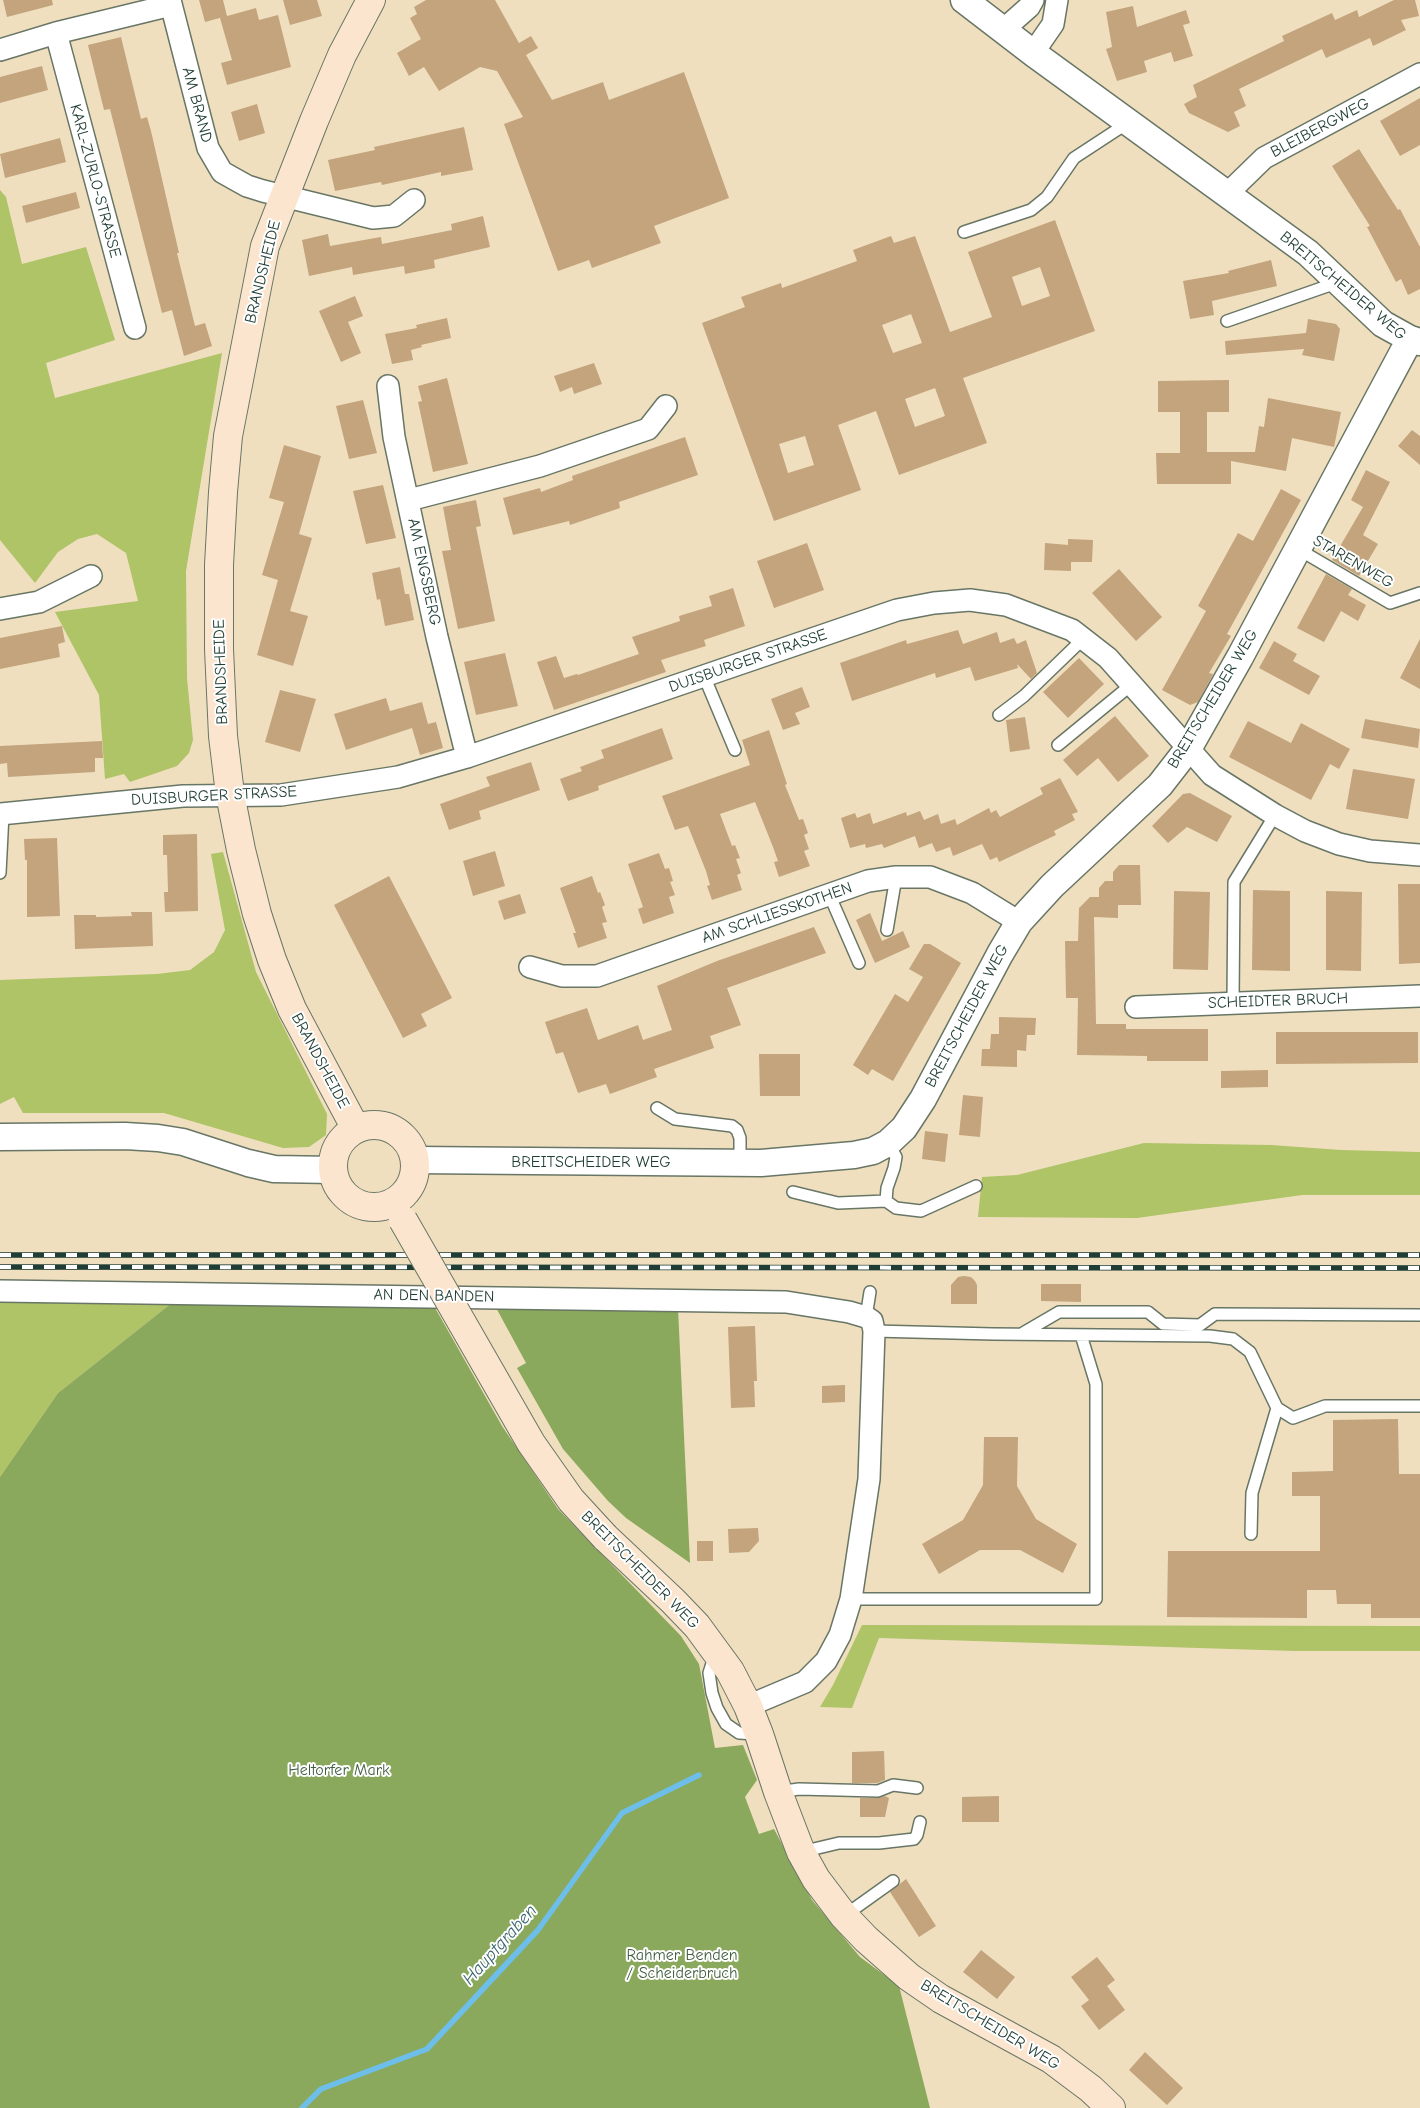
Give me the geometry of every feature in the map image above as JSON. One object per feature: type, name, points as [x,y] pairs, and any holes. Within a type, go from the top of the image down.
[{"type":"main road","name":"BRANDSHEIDE","points":[[356,1129],[292,1009],[272,960],[257,914],[241,850],[230,794],[224,736],[220,649],[220,564],[228,436],[266,246],[283,197],[342,55],[371,0]]},
{"type":"main road","points":[[374,1125],[392,1129],[403,1137],[410,1147],[415,1160],[414,1172],[398,1212],[362,1206],[354,1202],[337,1186],[333,1170],[333,1158],[345,1136],[356,1129],[374,1125]]},
{"type":"main road","name":"BREITSCHEIDER WEG","points":[[398,1212],[531,1443],[571,1500],[605,1537],[673,1601],[716,1651],[730,1671],[748,1706],[759,1734],[778,1792],[801,1852],[816,1879],[844,1916],[866,1939],[909,1977],[941,1999],[1051,2059],[1091,2089],[1111,2108]]},
{"type":"street","name":"BREITSCHEIDER WEG","points":[[415,1160],[761,1163],[854,1155],[873,1151],[888,1143],[904,1128],[923,1099],[1019,922],[1052,886],[1160,785],[1188,749],[1415,340],[1384,324],[1308,253],[1033,53],[964,0]]},
{"type":"street","points":[[1003,30],[1029,7],[1033,0]]},
{"type":"street","points":[[1033,53],[1053,24],[1057,0]]},
{"type":"street","name":"AM BRAND","points":[[170,2],[208,148],[222,172],[247,186],[283,197]]},
{"type":"street","points":[[0,50],[170,2]]},
{"type":"street","name":"KARL-ZURLO-STRASSE","points":[[56,33],[134,328]]},
{"type":"street","name":"BLEIBERGWEG","points":[[1227,194],[1264,158],[1420,74]]},
{"type":"street","points":[[283,197],[372,218],[394,216],[414,200]]},
{"type":"street","name":"AM ENGSBERG","points":[[388,386],[394,437],[437,636],[467,757]]},
{"type":"street","points":[[409,500],[540,466],[648,429],[666,406]]},
{"type":"street","points":[[0,609],[38,602],[91,576]]},
{"type":"street","name":"DUISBURGER STRASSE","points":[[1,814],[141,799],[230,794],[281,795],[406,776],[467,757],[897,610],[934,603],[970,600],[1006,605],[1072,630],[1108,658],[1212,775],[1275,815],[1305,831],[1339,844],[1370,851],[1420,855]]},
{"type":"street","name":"AM SCHLIESSKOTHEN","points":[[530,967],[562,976],[597,976],[868,881],[896,877],[930,877],[972,893],[1019,922]]},
{"type":"street","name":"SCHEIDTER BRUCH","points":[[1136,1007],[1420,996]]},
{"type":"street","points":[[0,1137],[124,1136],[158,1138],[183,1142],[248,1163],[274,1168],[333,1170]]},
{"type":"street","name":"AN DEN BANDEN","points":[[0,1291],[786,1302],[849,1312],[870,1324]]},
{"type":"street","points":[[748,1706],[805,1682],[826,1661],[840,1635],[851,1599],[869,1479],[870,1324]]},
{"type":"lane","points":[[964,232],[1031,210],[1046,197],[1074,158],[1129,122]]},
{"type":"lane","points":[[1227,321],[1339,282]]},
{"type":"lane","name":"STARENWEG","points":[[1298,549],[1390,603],[1420,593]]},
{"type":"lane","points":[[999,715],[1024,696],[1083,639]]},
{"type":"lane","points":[[704,676],[735,750]]},
{"type":"lane","points":[[1058,745],[1131,685]]},
{"type":"lane","name":"DUISBURGER STRASSE","points":[[0,873],[1,814]]},
{"type":"lane","points":[[1233,1002],[1234,882],[1275,815]]},
{"type":"lane","points":[[887,930],[896,877]]},
{"type":"lane","points":[[829,894],[859,963]]},
{"type":"lane","points":[[657,1108],[675,1119],[732,1126],[737,1130],[740,1138],[740,1163]]},
{"type":"lane","points":[[886,1201],[887,1188],[896,1157],[888,1143]]},
{"type":"lane","points":[[793,1192],[838,1203],[886,1201],[896,1208],[921,1211],[976,1186]]},
{"type":"lane","points":[[870,1292],[870,1324],[1021,1334],[1210,1336],[1233,1340],[1250,1352],[1277,1408],[1294,1418],[1325,1406],[1420,1406]]},
{"type":"lane","points":[[1021,1334],[1059,1312],[1148,1312],[1163,1324],[1200,1325],[1215,1314],[1420,1315]]},
{"type":"lane","points":[[851,1599],[1096,1599],[1096,1384],[1081,1335]]},
{"type":"lane","points":[[1251,1534],[1252,1493],[1277,1408]]},
{"type":"lane","points":[[716,1651],[709,1673],[717,1708],[726,1724],[739,1733],[759,1734]]},
{"type":"lane","points":[[778,1792],[799,1789],[878,1791],[893,1786],[917,1788]]},
{"type":"lane","points":[[801,1852],[839,1844],[878,1843],[914,1839],[920,1822]]},
{"type":"lane","points":[[844,1916],[893,1881]]},
{"type":"green space","points":[[0,190],[6,197],[22,264],[86,247],[115,340],[46,363],[55,398],[222,353],[186,571],[187,678],[193,740],[189,753],[177,766],[130,782],[124,774],[105,779],[99,695],[55,612],[138,601],[126,553],[97,534],[78,539],[58,552],[35,583],[0,540]]},
{"type":"green space","points":[[223,852],[256,972],[327,1114],[326,1135],[309,1147],[283,1148],[164,1113],[23,1113],[14,1097],[0,1104],[0,980],[157,974],[190,970],[214,952],[225,930],[211,854]]},
{"type":"green space","points":[[1144,1143],[1271,1145],[1341,1150],[1420,1152],[1420,1195],[1302,1195],[1137,1218],[978,1217],[982,1177],[1017,1175]]},
{"type":"green space","points":[[173,1302],[58,1393],[0,1477],[0,1303]]},
{"type":"green space","name":"Heltorfer Mark","points":[[173,1302],[434,1306],[502,1426],[558,1509],[681,1636],[699,1664],[715,1748],[743,1745],[757,1780],[745,1797],[759,1834],[774,1829],[812,1900],[860,1957],[899,1986],[930,2108],[0,2108],[0,1477],[58,1393]]},
{"type":"green space","points":[[494,1304],[678,1308],[690,1563],[626,1518],[608,1501],[563,1449],[517,1368],[526,1363]]},
{"type":"green space","points":[[862,1625],[1420,1626],[1420,1651],[1295,1651],[879,1638],[852,1708],[820,1707],[833,1685]]},
{"type":"building","points":[[3,0],[52,0],[53,5],[7,17]]},
{"type":"building","points":[[199,0],[223,0],[227,16],[205,22]]},
{"type":"building","points":[[283,0],[317,0],[322,16],[290,25]]},
{"type":"building","points":[[426,0],[495,0],[519,43],[531,36],[538,48],[526,55],[552,100],[603,82],[609,100],[684,72],[729,198],[654,226],[661,243],[592,268],[589,260],[558,271],[504,124],[523,117],[497,71],[480,67],[439,91],[424,67],[409,76],[397,53],[421,39],[410,18],[417,14],[414,7]]},
{"type":"building","points":[[1394,0],[1415,0],[1419,16],[1401,20],[1406,30],[1373,46],[1370,38],[1326,58],[1322,49],[1239,89],[1246,106],[1234,112],[1240,126],[1228,132],[1189,113],[1184,104],[1197,97],[1193,85],[1284,41],[1282,36],[1332,13],[1335,20],[1357,10],[1359,17]]},
{"type":"building","points":[[1133,6],[1137,27],[1186,10],[1190,23],[1183,25],[1193,56],[1174,62],[1171,52],[1144,61],[1147,72],[1117,81],[1106,49],[1112,47],[1106,12]]},
{"type":"building","points":[[256,8],[259,20],[278,15],[291,67],[227,85],[221,63],[232,60],[220,18]]},
{"type":"building","points":[[121,37],[141,119],[147,117],[151,131],[195,326],[205,323],[212,346],[184,356],[172,310],[162,313],[110,109],[104,110],[88,45]]},
{"type":"building","points":[[42,66],[48,90],[0,103],[0,77]]},
{"type":"building","points":[[1420,98],[1420,145],[1400,156],[1380,121]]},
{"type":"building","points":[[257,104],[265,133],[239,141],[231,112]]},
{"type":"building","points":[[464,127],[473,170],[441,176],[441,172],[382,185],[381,182],[335,191],[328,160],[375,150],[374,147]]},
{"type":"building","points":[[60,138],[66,162],[5,178],[0,154]]},
{"type":"building","points":[[1359,149],[1398,210],[1400,209],[1420,247],[1420,289],[1408,295],[1401,279],[1396,282],[1367,227],[1370,226],[1332,166]]},
{"type":"building","points":[[76,192],[80,208],[26,223],[22,206]]},
{"type":"building","points":[[483,216],[490,247],[434,260],[435,268],[405,274],[404,266],[353,275],[352,267],[309,276],[302,240],[328,234],[330,246],[381,237],[382,244],[452,230],[451,224]]},
{"type":"building","points":[[1055,220],[1095,331],[963,378],[987,443],[899,475],[876,411],[838,425],[861,490],[774,521],[702,323],[745,307],[741,297],[781,283],[782,288],[857,261],[853,250],[891,236],[894,243],[915,236],[950,332],[992,317],[968,252]],"holes":[[[1040,267],[1050,296],[1022,306],[1012,277]],[[911,314],[922,343],[893,353],[882,325]],[[935,388],[945,416],[915,427],[905,399]],[[805,436],[814,465],[788,473],[779,444]]]},
{"type":"building","points":[[1271,260],[1277,286],[1212,301],[1214,315],[1190,319],[1183,281],[1229,273],[1228,271]]},
{"type":"building","points":[[355,296],[363,316],[348,322],[361,353],[341,362],[319,311]]},
{"type":"building","points":[[447,318],[451,338],[421,345],[422,347],[411,350],[413,360],[392,364],[385,334],[417,328],[416,325]]},
{"type":"building","points":[[1308,319],[1336,324],[1340,329],[1334,361],[1302,355],[1304,349],[1226,355],[1225,341],[1306,333]]},
{"type":"building","points":[[594,363],[602,384],[574,394],[572,387],[560,392],[554,376]]},
{"type":"building","points":[[447,378],[468,464],[433,472],[418,402],[422,401],[418,386]]},
{"type":"building","points":[[1229,380],[1229,412],[1207,412],[1207,452],[1255,452],[1259,426],[1264,427],[1268,398],[1341,412],[1334,447],[1292,438],[1286,471],[1231,461],[1231,484],[1157,484],[1156,453],[1180,453],[1180,412],[1158,412],[1158,381]]},
{"type":"building","points":[[363,400],[377,453],[349,459],[336,406]]},
{"type":"building","points":[[1412,430],[1420,436],[1420,465],[1398,446]]},
{"type":"building","points":[[685,437],[698,475],[619,502],[620,508],[570,525],[569,521],[513,535],[503,498],[540,488],[541,492],[573,480],[572,476]]},
{"type":"building","points":[[284,445],[321,456],[299,534],[312,538],[290,611],[308,616],[293,666],[257,655],[278,580],[262,575],[284,502],[269,498]]},
{"type":"building","points":[[1366,470],[1390,482],[1363,535],[1378,544],[1359,576],[1332,560],[1363,507],[1351,500]]},
{"type":"building","points":[[383,485],[396,538],[366,544],[353,491]]},
{"type":"building","points":[[1281,489],[1301,500],[1227,634],[1231,636],[1209,673],[1213,674],[1211,678],[1198,702],[1190,705],[1162,690],[1206,611],[1198,606],[1238,533],[1253,541]]},
{"type":"building","points":[[476,500],[481,526],[476,527],[495,621],[458,629],[442,551],[451,550],[443,507]]},
{"type":"building","points":[[1068,539],[1093,540],[1092,562],[1071,562],[1071,571],[1044,570],[1045,543],[1068,545]]},
{"type":"building","points":[[807,543],[824,590],[774,608],[757,561]]},
{"type":"building","points":[[400,567],[405,594],[409,594],[414,620],[385,626],[380,599],[377,600],[372,573]]},
{"type":"building","points":[[1119,569],[1162,617],[1136,641],[1092,593]]},
{"type":"building","points":[[1326,574],[1352,589],[1348,595],[1366,605],[1358,621],[1341,611],[1324,642],[1297,628]]},
{"type":"building","points":[[733,588],[745,626],[704,640],[706,646],[661,660],[666,672],[554,710],[537,662],[556,656],[564,678],[639,654],[632,637],[680,621],[679,616],[712,606],[709,596]]},
{"type":"building","points":[[62,626],[65,642],[58,644],[60,657],[0,669],[0,638]]},
{"type":"building","points":[[958,630],[963,644],[997,632],[1000,643],[1014,638],[1017,644],[1026,640],[1037,673],[1031,679],[1017,664],[1018,668],[975,681],[970,667],[936,678],[935,673],[852,701],[840,663],[906,640],[907,644]]},
{"type":"building","points":[[1420,639],[1420,689],[1400,678]]},
{"type":"building","points":[[1274,641],[1297,654],[1293,661],[1320,676],[1309,695],[1259,668]]},
{"type":"building","points":[[505,653],[518,706],[476,715],[464,662]]},
{"type":"building","points":[[1079,658],[1104,684],[1068,718],[1043,692]]},
{"type":"building","points":[[802,687],[810,707],[795,713],[800,724],[783,730],[771,699]]},
{"type":"building","points":[[280,690],[316,699],[300,752],[265,742]]},
{"type":"building","points":[[386,698],[390,711],[422,702],[428,724],[436,722],[443,748],[420,755],[412,728],[346,750],[334,714]]},
{"type":"building","points":[[1115,716],[1149,756],[1118,782],[1098,758],[1077,776],[1063,760]]},
{"type":"building","points":[[1025,717],[1030,749],[1010,752],[1006,720]]},
{"type":"building","points":[[1365,719],[1420,729],[1418,748],[1361,738]]},
{"type":"building","points":[[1248,721],[1291,743],[1301,723],[1350,749],[1339,769],[1330,764],[1311,800],[1229,757]]},
{"type":"building","points":[[662,728],[673,759],[598,786],[599,790],[568,801],[560,779],[582,771],[580,767],[604,758],[601,750]]},
{"type":"building","points":[[769,730],[787,784],[785,785],[799,820],[803,819],[808,833],[804,835],[809,849],[804,851],[810,866],[779,877],[774,862],[778,861],[755,802],[720,814],[732,846],[735,845],[740,858],[736,859],[741,873],[737,875],[742,890],[712,900],[707,886],[710,885],[706,871],[688,826],[675,830],[662,796],[750,765],[742,740]]},
{"type":"building","points":[[102,741],[103,758],[95,758],[95,772],[8,777],[7,763],[0,764],[0,746]]},
{"type":"building","points":[[531,762],[540,790],[479,811],[481,819],[449,830],[440,804],[490,786],[486,777]]},
{"type":"building","points":[[1353,769],[1415,779],[1408,819],[1346,809]]},
{"type":"building","points":[[1060,778],[1078,812],[1072,814],[1075,820],[1054,831],[1056,835],[999,862],[997,857],[990,860],[982,844],[953,856],[950,847],[936,852],[932,843],[919,848],[915,836],[884,848],[882,844],[866,848],[865,844],[850,848],[841,818],[855,813],[857,818],[870,813],[873,824],[906,812],[907,816],[920,811],[924,820],[938,814],[941,824],[955,819],[957,825],[989,808],[991,813],[996,810],[1000,817],[1043,794],[1040,788]]},
{"type":"building","points":[[1190,793],[1232,816],[1217,842],[1187,827],[1168,843],[1152,826],[1183,794]]},
{"type":"building","points":[[197,834],[198,911],[165,912],[164,892],[168,892],[167,855],[163,855],[163,835]]},
{"type":"building","points":[[57,838],[60,916],[27,917],[27,860],[25,860],[24,839]]},
{"type":"building","points":[[495,851],[505,886],[473,896],[463,861]]},
{"type":"building","points":[[659,853],[665,869],[669,868],[673,881],[670,882],[675,895],[669,897],[674,913],[643,924],[638,909],[643,907],[628,864]]},
{"type":"building","points":[[1119,865],[1140,865],[1141,905],[1118,905],[1118,918],[1094,917],[1096,1024],[1126,1024],[1126,1029],[1208,1029],[1208,1061],[1147,1061],[1147,1056],[1077,1055],[1078,998],[1066,998],[1065,941],[1078,941],[1079,908],[1090,897],[1099,897],[1099,888],[1105,881],[1113,881],[1113,872]]},
{"type":"building","points":[[389,876],[452,998],[421,1014],[427,1026],[403,1038],[334,905]]},
{"type":"building","points":[[592,876],[605,905],[602,907],[607,922],[602,923],[607,938],[578,948],[573,933],[576,933],[560,888]]},
{"type":"building","points":[[1398,884],[1420,884],[1420,963],[1399,964]]},
{"type":"building","points":[[1253,890],[1290,891],[1290,971],[1252,970]]},
{"type":"building","points":[[1174,891],[1210,892],[1208,970],[1173,969]]},
{"type":"building","points":[[1326,891],[1362,892],[1361,971],[1326,970]]},
{"type":"building","points":[[520,894],[526,913],[504,920],[498,901]]},
{"type":"building","points":[[131,912],[152,912],[153,946],[75,949],[74,915],[96,915],[96,917],[132,916]]},
{"type":"building","points":[[870,913],[882,941],[903,931],[910,947],[875,963],[856,920]]},
{"type":"building","points":[[814,927],[826,953],[727,988],[741,1025],[710,1036],[714,1048],[654,1069],[657,1077],[610,1094],[606,1084],[578,1093],[563,1052],[556,1054],[545,1022],[587,1008],[598,1040],[638,1025],[643,1040],[672,1030],[657,986],[717,961]]},
{"type":"building","points":[[924,944],[930,944],[961,963],[893,1081],[872,1069],[868,1075],[853,1065],[895,994],[908,1002],[923,977],[909,969]]},
{"type":"building","points":[[999,1017],[1036,1018],[1035,1035],[1027,1035],[1026,1051],[1017,1050],[1017,1067],[981,1066],[982,1049],[990,1049],[991,1034],[999,1034]]},
{"type":"building","points":[[1276,1032],[1418,1032],[1418,1063],[1276,1064]]},
{"type":"building","points":[[759,1054],[800,1054],[800,1096],[760,1096]]},
{"type":"building","points":[[1268,1070],[1268,1087],[1221,1088],[1221,1071]]},
{"type":"building","points":[[963,1095],[983,1097],[980,1137],[959,1135]]},
{"type":"building","points":[[925,1131],[948,1134],[945,1162],[922,1159]]},
{"type":"building","points":[[958,1277],[971,1277],[977,1285],[977,1304],[951,1304],[951,1285]]},
{"type":"building","points":[[1041,1284],[1081,1284],[1081,1302],[1041,1301]]},
{"type":"building","points":[[755,1326],[757,1381],[754,1381],[755,1407],[731,1408],[728,1327]]},
{"type":"building","points":[[845,1385],[845,1402],[822,1403],[822,1386]]},
{"type":"building","points":[[1398,1419],[1399,1474],[1420,1474],[1420,1618],[1371,1618],[1371,1604],[1337,1604],[1336,1590],[1307,1590],[1307,1618],[1167,1617],[1168,1551],[1320,1551],[1320,1496],[1292,1496],[1292,1472],[1333,1471],[1333,1420]]},
{"type":"building","points":[[984,1437],[1018,1437],[1017,1486],[1036,1519],[1077,1544],[1063,1573],[1020,1550],[980,1550],[939,1574],[922,1544],[963,1520],[983,1485]]},
{"type":"building","points":[[758,1528],[759,1541],[749,1552],[729,1553],[728,1529]]},
{"type":"building","points":[[697,1541],[713,1541],[713,1561],[697,1561]]},
{"type":"building","points":[[884,1751],[885,1780],[877,1783],[852,1783],[852,1752]]},
{"type":"building","points":[[885,1796],[889,1798],[885,1817],[860,1817],[860,1798]]},
{"type":"building","points":[[999,1796],[999,1822],[962,1822],[962,1797]]},
{"type":"building","points":[[906,1879],[936,1926],[919,1937],[890,1892]]},
{"type":"building","points":[[981,1950],[1015,1977],[997,1999],[963,1972]]},
{"type":"building","points":[[1097,1957],[1115,1980],[1107,1986],[1125,2010],[1099,2030],[1081,2006],[1089,2000],[1071,1977]]},
{"type":"building","points":[[1145,2052],[1183,2088],[1167,2105],[1129,2070]]},
{"type":"waterway","name":"Hauptgraben","points":[[302,2108],[321,2089],[427,2049],[538,1930],[622,1813],[699,1775]]},
{"type":"railway","points":[[0,1255],[1420,1255]]},
{"type":"railway","points":[[0,1267],[1420,1268]]},
{"type":"park label","name":"Rahmer Benden / Scheiderbruch","points":[[682,1964]]}]
